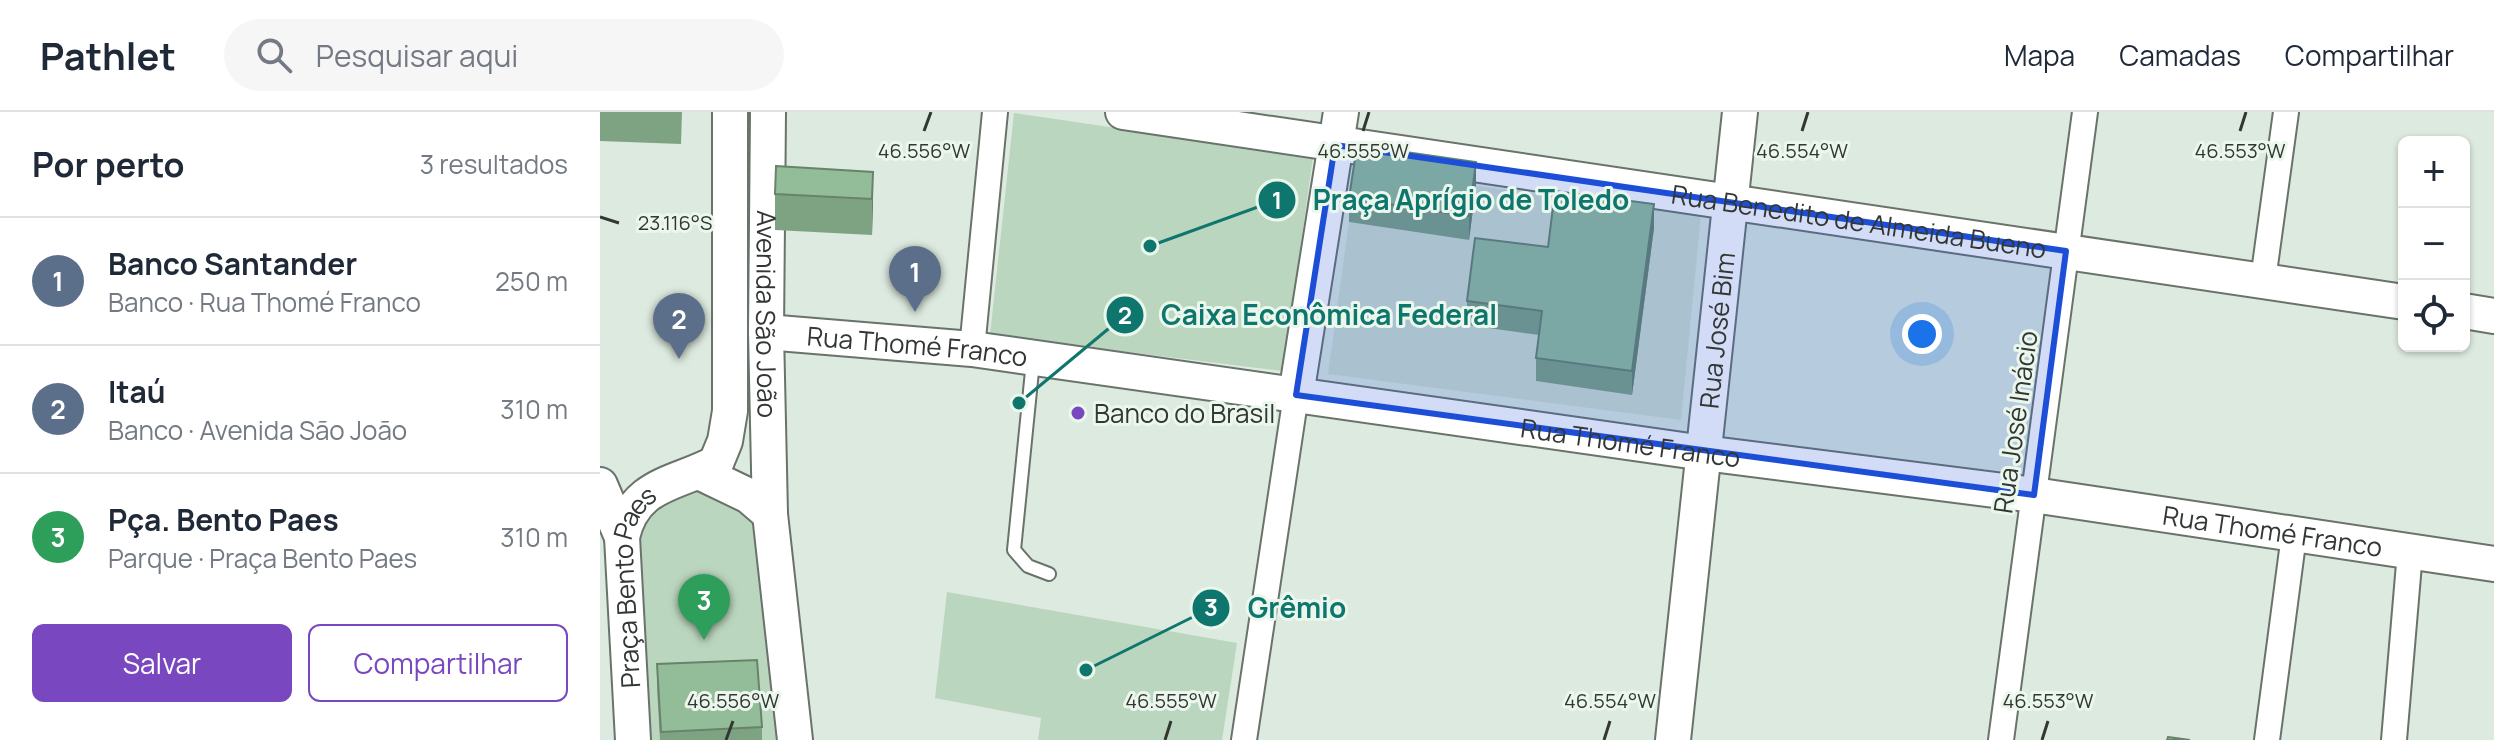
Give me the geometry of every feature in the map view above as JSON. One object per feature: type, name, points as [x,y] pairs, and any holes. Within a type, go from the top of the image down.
[{"type":"street","name":"Avenida São João","points":[[699,472],[716,463],[725,441],[730,411],[730,112]]},
{"type":"street","name":"Avenida São João","points":[[768,112],[766,332],[770,514]]},
{"type":"street","points":[[972,349],[995,112]]},
{"type":"street","name":"Rua Benedito de Almeida Bueno","points":[[1123,112],[1338,128],[1730,201],[2398,301]]},
{"type":"street","name":"Rua José Bim","points":[[1673,740],[1740,112]]},
{"type":"street","name":"Rua José Inácio","points":[[2001,740],[2085,112]]},
{"type":"street","points":[[2263,280],[2286,112]]},
{"type":"street","points":[[1244,740],[1338,128]]},
{"type":"street","points":[[2470,312],[2494,316]]},
{"type":"street","name":"Rua Thomé Franco","points":[[766,332],[972,349],[1704,453],[2034,495],[2494,564]]},
{"type":"street","points":[[699,472],[749,496],[770,514],[795,740]]},
{"type":"street","name":"Praça Bento Paes","points":[[633,740],[622,537],[626,520],[635,505],[655,488],[699,472]]},
{"type":"street","points":[[600,485],[622,537]]},
{"type":"street","points":[[2267,740],[2294,535]]},
{"type":"street","points":[[2394,740],[2410,552]]},
{"type":"lane","points":[[1033,358],[1014,550],[1028,566],[1049,574]]},
{"type":"highlighted area","points":[[1335,145],[2066,251],[2034,495],[1296,395]]},
{"type":"shaded area","points":[[1014,113],[1313,157],[1283,371],[990,335]]},
{"type":"shaded area","points":[[1476,186],[1701,215],[1681,420],[1328,374],[1349,222],[1468,240]]},
{"type":"shaded area","points":[[682,481],[764,514],[781,740],[641,740],[628,541],[639,506]]},
{"type":"shaded area","points":[[947,592],[1237,643],[1222,740],[1038,740],[1041,718],[935,698]]},
{"type":"building","points":[[1364,146],[1476,162],[1469,216],[1349,198],[1356,152]]},
{"type":"building","points":[[776,166],[873,172],[872,199],[775,194]]},
{"type":"building","points":[[1555,191],[1654,204],[1632,371],[1536,358],[1542,311],[1467,301],[1475,238],[1548,247]]},
{"type":"building","points":[[757,660],[762,727],[661,732],[657,664]]},
{"type":"place","name":"Praça Aprígio de Toledo","points":[[1150,246]]},
{"type":"place","name":"Banco Santander","points":[[915,312]]},
{"type":"place","name":"Itaú","points":[[679,359]]},
{"type":"place","name":"Caixa Econômica Federal","points":[[1019,403]]},
{"type":"place","name":"Banco do Brasil","points":[[1078,413]]},
{"type":"place","name":"Pça. Bento Paes","points":[[704,640]]},
{"type":"place","name":"Grêmio","points":[[1086,670]]}]
